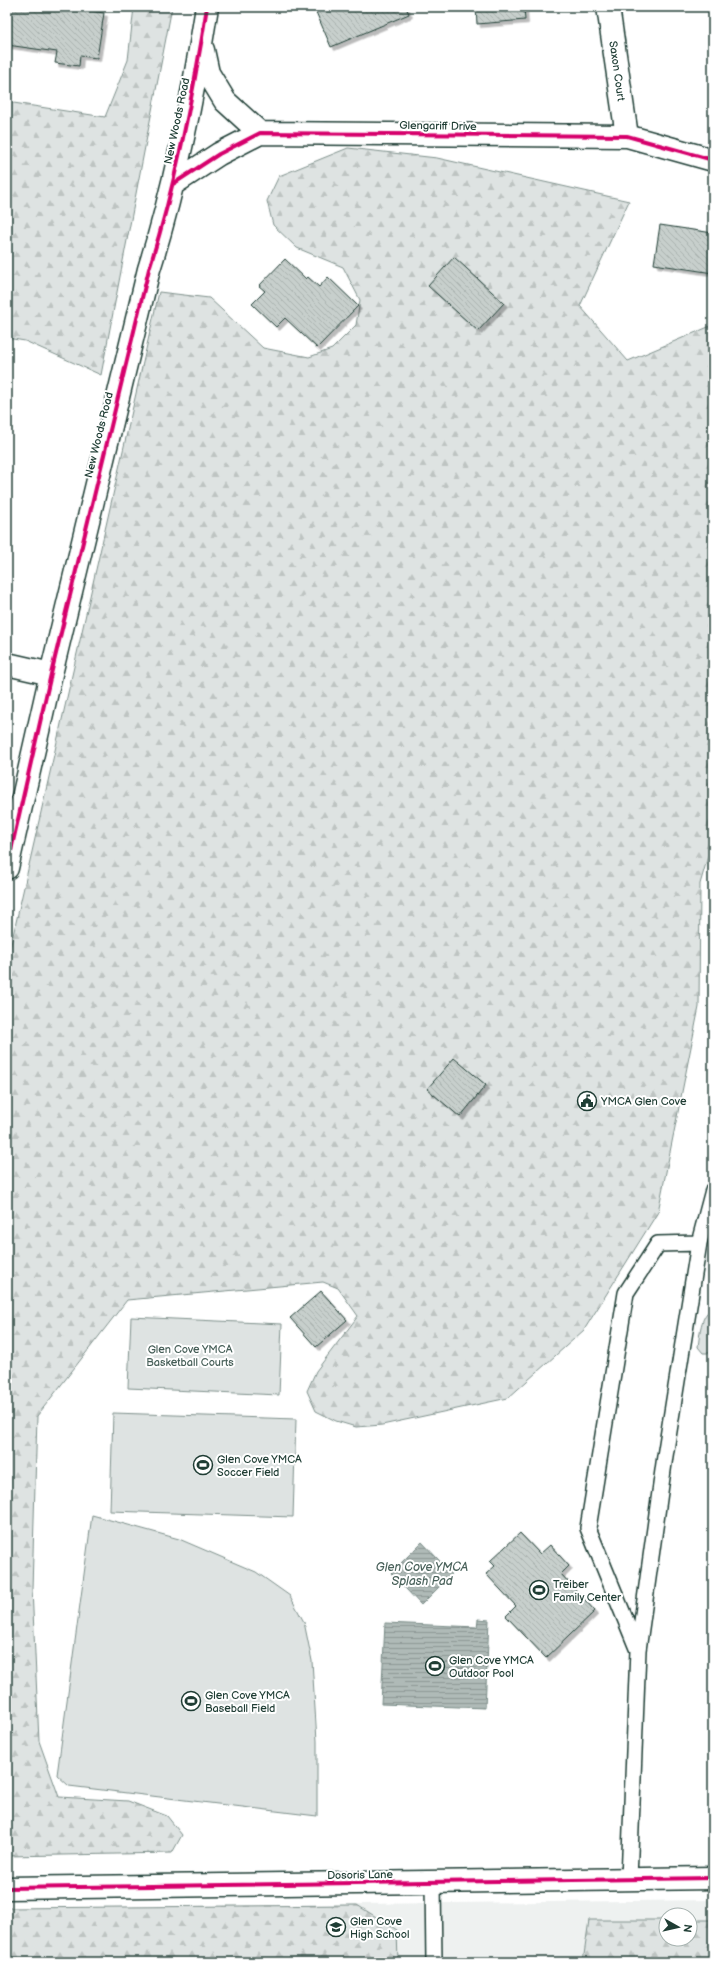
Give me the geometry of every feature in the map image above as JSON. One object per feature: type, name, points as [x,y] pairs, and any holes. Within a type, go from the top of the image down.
[{"type":"street","name":"New Woods Road","points":[[7,868],[51,674],[149,269],[166,214],[173,184],[207,7]]},
{"type":"street","name":"Saxon Court","points":[[608,7],[627,136]]},
{"type":"street","points":[[201,43],[208,73],[225,101],[260,133]]},
{"type":"street","name":"Glengariff Drive","points":[[173,184],[219,154],[260,133],[627,136],[713,160]]},
{"type":"street","points":[[7,664],[51,674]]},
{"type":"street","name":"Dosoris Lane","points":[[7,1888],[713,1878]]},
{"type":"lane","points":[[629,1879],[638,1650],[665,1456],[699,1243],[713,1190]]},
{"type":"lane","points":[[638,1650],[588,1528],[626,1293],[658,1244],[699,1243]]},
{"type":"lane","points":[[433,1883],[434,1962]]},
{"type":"shaded area","name":"Glen Cove High School","points":[[713,1900],[713,1962],[7,1962],[7,1908]]},
{"type":"green space","points":[[134,7],[172,7],[101,375],[25,341],[7,338],[7,102],[105,117],[128,60]]},
{"type":"green space","points":[[348,148],[437,158],[629,201],[580,306],[628,361],[713,325],[713,839],[700,884],[699,1007],[658,1212],[584,1330],[508,1398],[382,1425],[356,1427],[336,1421],[316,1411],[307,1391],[316,1371],[358,1316],[338,1288],[323,1282],[127,1300],[37,1416],[32,1589],[39,1741],[59,1797],[128,1801],[167,1816],[182,1835],[172,1853],[7,1856],[7,962],[159,292],[209,298],[263,348],[309,357],[332,349],[356,325],[360,300],[343,267],[297,248],[273,225],[267,201],[279,176]]},
{"type":"green space","points":[[713,1308],[713,1353],[703,1353],[698,1347],[701,1325],[705,1315]]},
{"type":"green space","name":"Glen Cove YMCA Basketball Courts","points":[[131,1317],[282,1324],[279,1395],[128,1388]]},
{"type":"green space","name":"Glen Cove YMCA Soccer Field","points":[[113,1413],[296,1419],[293,1517],[110,1511]]},
{"type":"green space","name":"Glen Cove YMCA Baseball Field","points":[[92,1515],[179,1539],[256,1572],[290,1596],[304,1622],[312,1661],[317,1741],[317,1816],[69,1786],[57,1775]]},
{"type":"green space","points":[[357,1905],[397,1930],[398,1962],[7,1962],[7,1908]]},
{"type":"green space","points":[[589,1920],[658,1920],[658,1947],[698,1947],[698,1920],[713,1920],[713,1962],[583,1962]]},
{"type":"water","name":"Glen Cove YMCA Splash Pad","points":[[422,1542],[452,1574],[421,1605],[391,1573]]},
{"type":"water","name":"Glen Cove YMCA Outdoor Pool","points":[[478,1619],[489,1620],[485,1708],[381,1704],[385,1623],[477,1627]]},
{"type":"building","points":[[7,7],[62,7],[104,13],[97,58],[80,56],[79,66],[55,63],[57,52],[7,45]]},
{"type":"building","points":[[328,7],[406,7],[409,14],[331,47],[316,12]]},
{"type":"building","points":[[476,7],[524,7],[525,20],[477,24]]},
{"type":"building","points":[[660,225],[713,233],[713,273],[654,264]]},
{"type":"building","points":[[454,257],[504,303],[478,331],[428,286]]},
{"type":"building","points":[[285,259],[306,279],[308,277],[319,287],[328,277],[358,306],[317,348],[285,318],[276,327],[252,304],[265,291],[259,286]]},
{"type":"building","points":[[454,1058],[486,1085],[460,1117],[427,1089]]},
{"type":"building","points":[[321,1291],[347,1320],[316,1347],[290,1318]]},
{"type":"building","name":"Treiber Family Center","points":[[520,1533],[540,1554],[550,1545],[569,1566],[561,1574],[595,1611],[546,1658],[506,1616],[516,1606],[486,1574],[495,1566],[490,1561]]},
{"type":"cycle path","points":[[7,868],[51,674],[149,269],[176,172],[190,107],[207,7]]},
{"type":"cycle path","points":[[173,184],[219,154],[260,133],[627,136],[713,160]]},
{"type":"cycle path","points":[[7,1888],[713,1878]]},
{"type":"place","name":"YMCA Glen Cove","points":[[587,1101]]},
{"type":"place","name":"Glen Cove YMCA Soccer Field","points":[[203,1465]]},
{"type":"place","name":"Treiber Family Center","points":[[539,1590]]},
{"type":"place","name":"Glen Cove YMCA Outdoor Pool","points":[[435,1666]]},
{"type":"place","name":"Glen Cove YMCA Baseball Field","points":[[191,1701]]},
{"type":"place","name":"Glen Cove High School","points":[[336,1927]]}]
